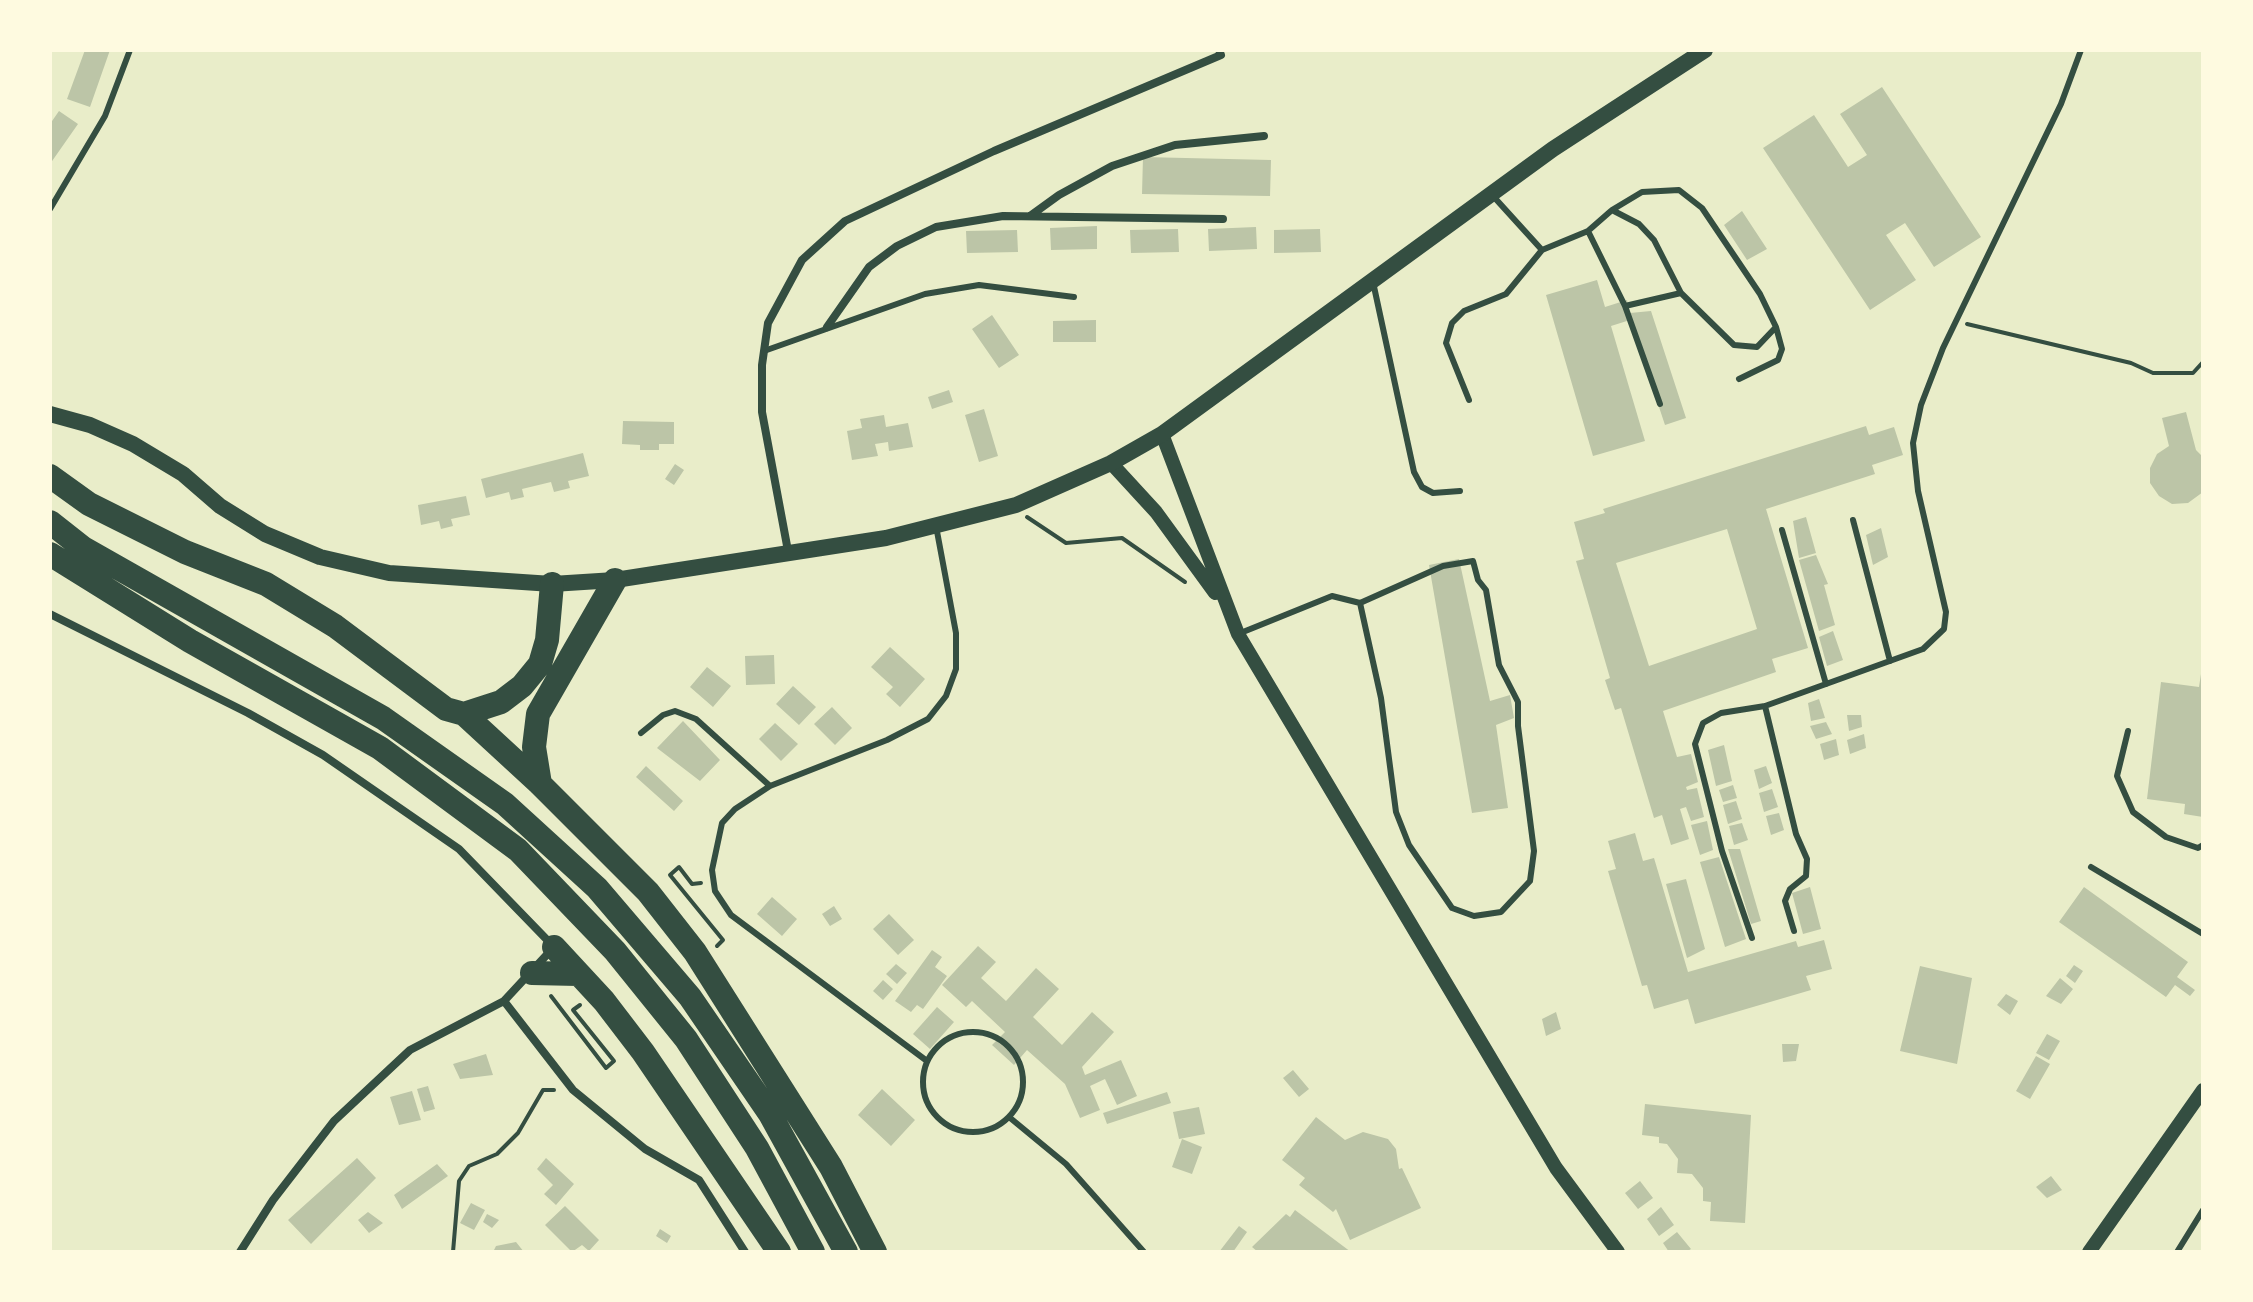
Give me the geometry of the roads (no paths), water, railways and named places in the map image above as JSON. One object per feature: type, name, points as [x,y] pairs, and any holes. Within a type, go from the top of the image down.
[{"type":"highway","points":[[50,476],[89,504],[211,562],[266,584],[335,626],[446,709],[464,714],[540,784],[648,892],[695,952],[831,1167],[875,1252]]},
{"type":"highway","points":[[50,522],[83,548],[383,718],[505,804],[597,888],[690,997],[770,1114],[846,1252]]},
{"type":"highway","points":[[50,554],[190,641],[380,748],[518,850],[615,951],[686,1039],[757,1148],[813,1252]]},
{"type":"highway","points":[[540,784],[534,747],[538,714],[615,580]]},
{"type":"highway","points":[[464,714],[501,702],[522,686],[540,664],[547,640],[552,584]]},
{"type":"highway","points":[[554,947],[643,1052],[779,1252]]},
{"type":"highway","points":[[532,973],[578,974]]},
{"type":"main road","points":[[50,414],[90,425],[133,444],[183,474],[220,506],[265,534],[320,557],[389,573],[552,584],[615,580],[886,538],[1011,507],[1111,463],[1162,434],[1493,196],[1553,149],[1705,50]]},
{"type":"street","points":[[788,551],[762,412],[764,351],[768,323],[802,260],[823,236],[845,221],[994,151],[1220,52],[1231,50]]},
{"type":"street","points":[[1029,216],[1059,195],[1112,166],[1175,145],[1264,136]]},
{"type":"street","points":[[827,327],[869,267],[897,246],[936,227],[1003,216],[1223,219]]},
{"type":"street","points":[[1162,434],[1238,634],[1556,1168],[1618,1252]]},
{"type":"street","points":[[1111,463],[1156,512],[1227,609]]},
{"type":"street","points":[[50,614],[248,713],[323,755],[459,849],[554,947],[504,1001],[410,1050],[334,1121],[273,1200],[240,1252]]},
{"type":"street","points":[[504,1001],[573,1090],[645,1149],[699,1180],[745,1252]]},
{"type":"street","points":[[2089,1252],[2203,1090]]},
{"type":"lane","points":[[50,209],[105,116],[130,50]]},
{"type":"lane","points":[[1752,938],[1722,851],[1695,744],[1703,723],[1721,713],[1765,706],[1923,649],[1944,629],[1946,612],[1918,491],[1913,443],[1921,405],[1957,321],[2061,104],[2081,50]]},
{"type":"lane","points":[[1469,400],[1446,343],[1452,323],[1464,311],[1506,294],[1542,250],[1588,231],[1612,210],[1642,192],[1679,190],[1702,208],[1760,294],[1776,327],[1782,349],[1778,360],[1739,379]]},
{"type":"lane","points":[[1493,196],[1542,250]]},
{"type":"lane","points":[[1612,210],[1639,224],[1654,240],[1681,293],[1734,345],[1757,347],[1776,327]]},
{"type":"lane","points":[[1588,231],[1625,306],[1660,404]]},
{"type":"lane","points":[[1373,282],[1414,472],[1422,487],[1433,493],[1460,491]]},
{"type":"lane","points":[[764,351],[898,301],[979,285],[1074,297]]},
{"type":"lane","points":[[1625,306],[1681,293]]},
{"type":"lane","points":[[1853,520],[1890,661]]},
{"type":"lane","points":[[927,1061],[849,1000],[764,943],[731,915],[715,891],[712,870],[722,823],[735,809],[770,786],[887,740],[928,719],[946,696],[956,669],[956,633],[936,526]]},
{"type":"lane","points":[[1782,530],[1826,684]]},
{"type":"lane","points":[[1238,634],[1332,596],[1360,603],[1443,566],[1473,561],[1478,580],[1486,590],[1499,665],[1518,702],[1518,726],[1534,851],[1530,881],[1501,912],[1474,916],[1452,908],[1409,845],[1396,812],[1381,698],[1360,603]]},
{"type":"lane","points":[[1765,706],[1796,834],[1807,859],[1806,876],[1790,889],[1785,901],[1794,931]]},
{"type":"lane","points":[[641,733],[663,715],[675,711],[696,719],[770,786]]},
{"type":"lane","points":[[2128,731],[2117,776],[2133,812],[2166,837],[2198,848],[2203,845]]},
{"type":"lane","points":[[2091,867],[2203,934]]},
{"type":"lane","points":[[979,1032],[994,1036],[1007,1045],[1023,1073],[1023,1089],[1009,1117],[985,1131],[971,1132],[945,1124],[934,1114],[923,1089],[927,1061],[935,1048],[956,1035],[979,1032]]},
{"type":"lane","points":[[1009,1117],[1066,1164],[1144,1252]]},
{"type":"lane","points":[[2177,1252],[2203,1210]]}]
